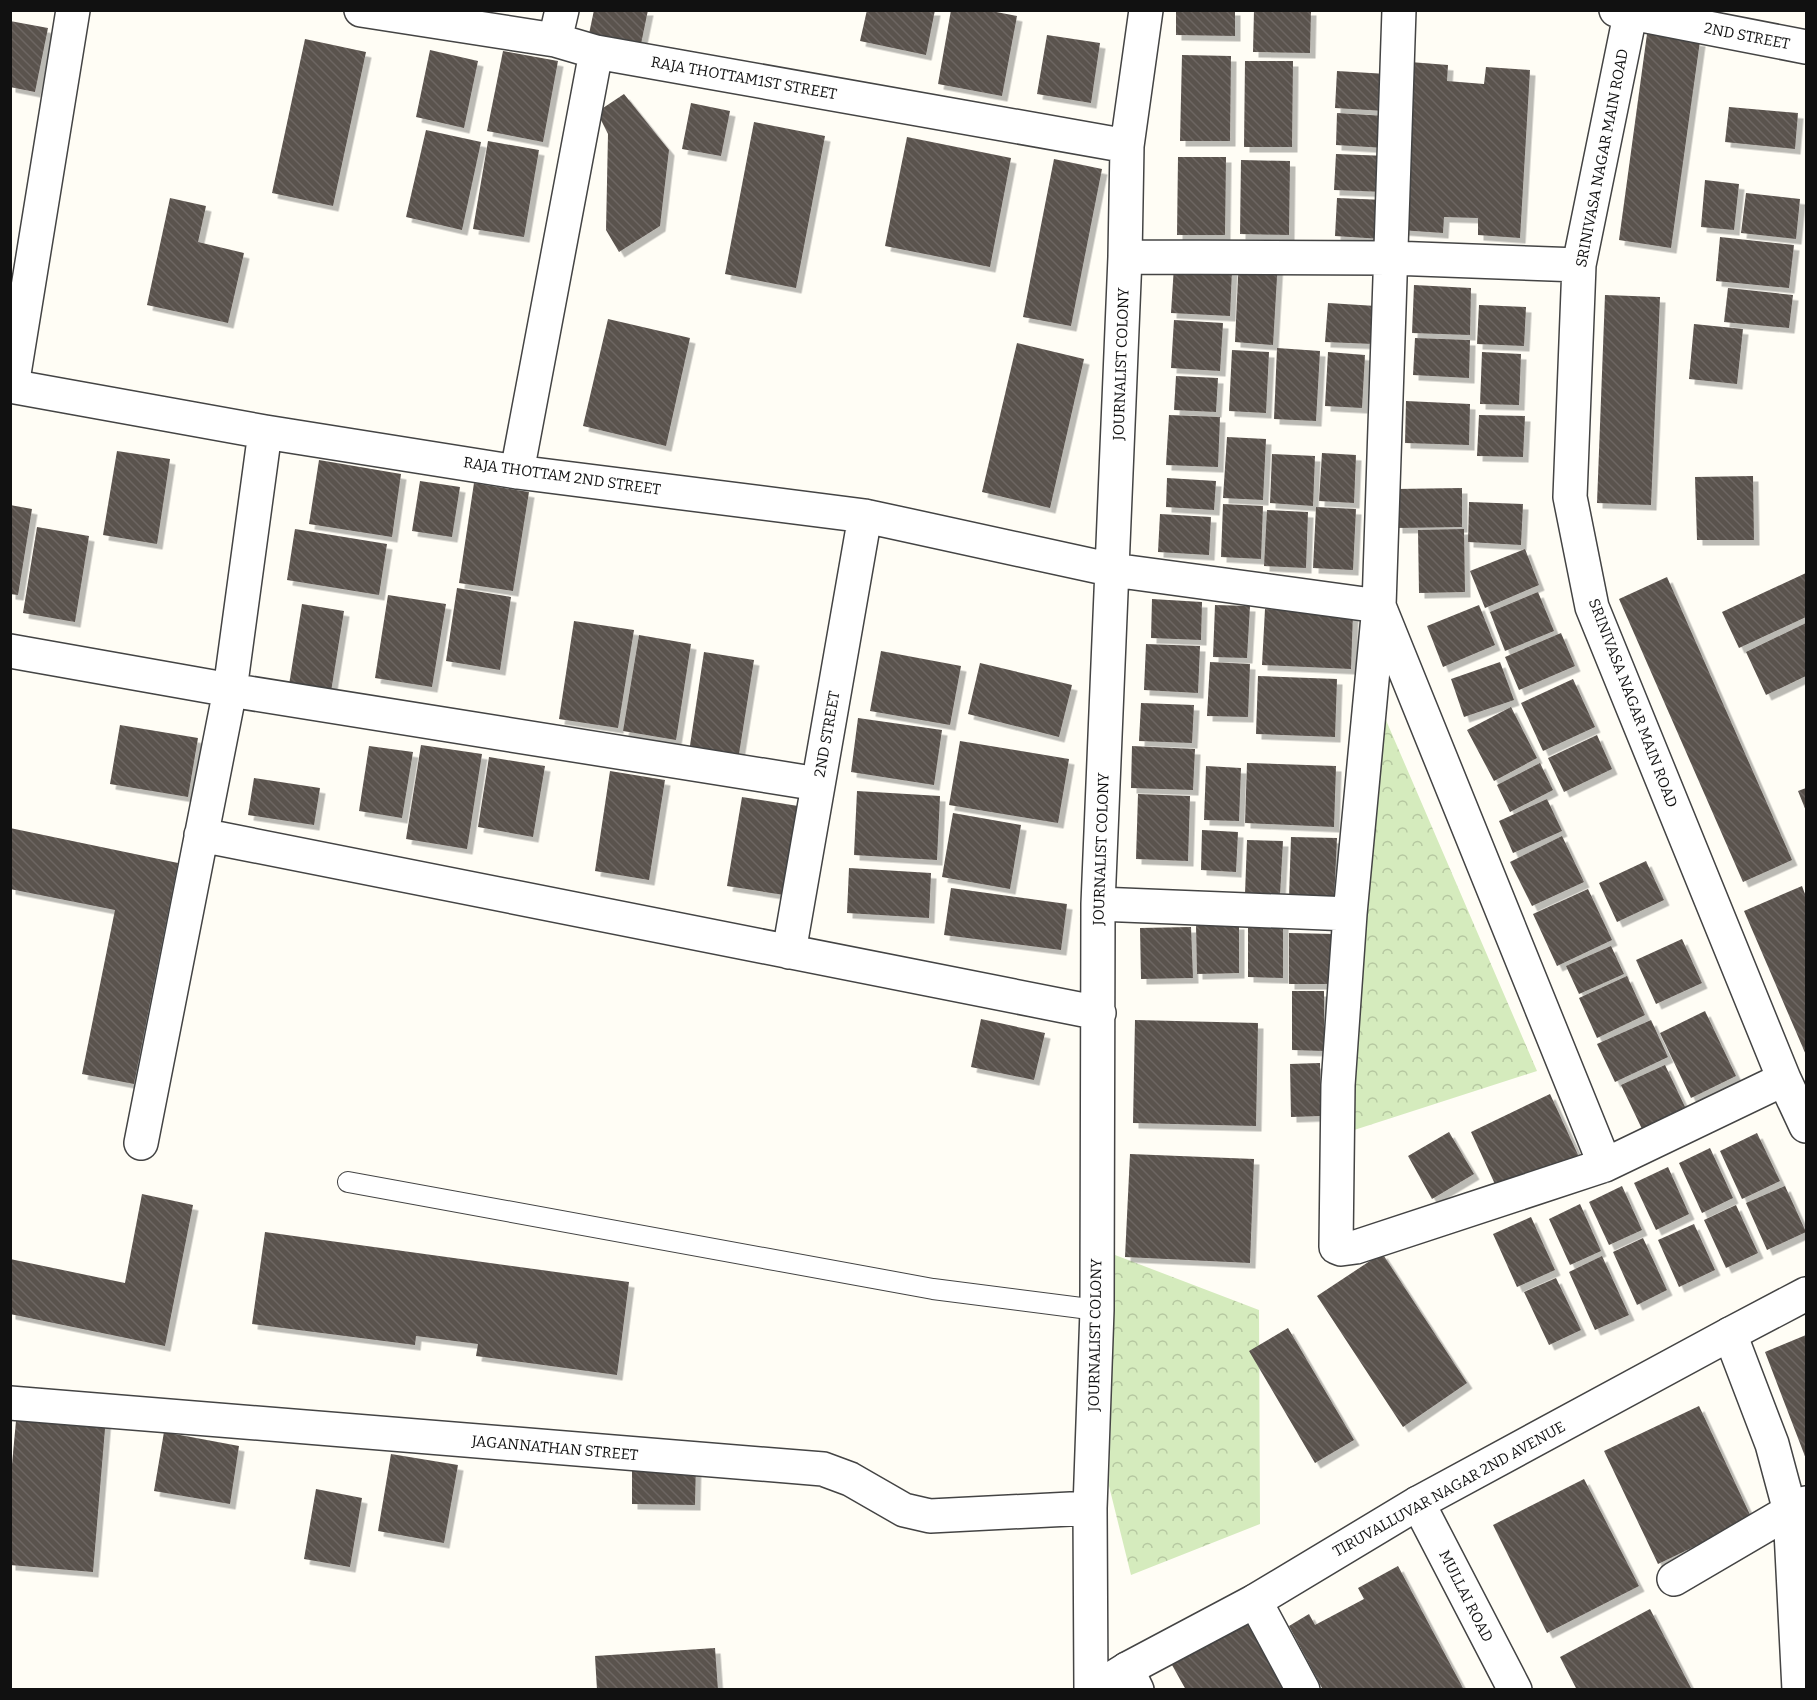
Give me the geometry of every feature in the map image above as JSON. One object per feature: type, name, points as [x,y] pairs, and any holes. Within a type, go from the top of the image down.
[{"type":"street","points":[[11,386],[73,10]]},
{"type":"street","name":"RAJA THOTTAM1ST STREET","points":[[361,10],[558,25],[596,52],[1127,146]]},
{"type":"street","name":"JOURNALIST COLONY","points":[[1092,1689],[1090,1508],[1097,1310],[1098,904],[1125,257],[1127,146],[1146,10]]},
{"type":"street","points":[[1399,10],[1379,606],[1350,914],[1338,1085],[1337,1249],[1356,1247],[1605,1165],[1784,1079]]},
{"type":"street","name":"2ND STREET","points":[[1626,11],[1806,47]]},
{"type":"street","name":"SRINIVASA NAGAR MAIN ROAD","points":[[1626,11],[1579,265],[1570,497],[1592,607],[1784,1079],[1806,1126]]},
{"type":"street","points":[[517,471],[596,52]]},
{"type":"street","points":[[1125,257],[1390,258],[1579,265]]},
{"type":"street","name":"RAJA THOTTAM 2ND STREET","points":[[11,386],[265,432],[517,471],[865,516],[1113,570],[1379,606]]},
{"type":"street","points":[[141,1143],[230,690],[265,432]]},
{"type":"street","name":"2ND STREET","points":[[789,952],[865,516]]},
{"type":"street","points":[[1379,606],[1605,1165]]},
{"type":"street","points":[[10,651],[230,690],[818,784]]},
{"type":"street","points":[[201,835],[1099,1013]]},
{"type":"street","points":[[1098,904],[1350,914]]},
{"type":"street","name":"TIRUVALLUVAR NAGAR 2ND AVENUE","points":[[1092,1689],[1132,1679],[1255,1601],[1418,1503],[1806,1294]]},
{"type":"street","points":[[1730,1334],[1798,1507],[1799,1689]]},
{"type":"street","name":"JAGANNATHAN STREET","points":[[10,1403],[823,1469],[850,1479],[904,1510],[930,1516],[1090,1508]]},
{"type":"street","name":"MULLAI ROAD","points":[[1418,1503],[1515,1689]]},
{"type":"street","points":[[1674,1579],[1798,1507]]},
{"type":"street","points":[[1255,1601],[1303,1689]]},
{"type":"lane","points":[[348,1182],[933,1289],[1097,1310]]},
{"type":"green space","points":[[1376,697],[1537,1071],[1348,1132]]},
{"type":"green space","points":[[1115,1255],[1259,1310],[1260,1524],[1131,1575],[1109,1486]]},
{"type":"building","points":[[594,10],[648,10],[641,44],[589,34]]},
{"type":"building","points":[[867,10],[935,10],[926,55],[860,41]]},
{"type":"building","points":[[951,10],[986,10],[1017,16],[1002,96],[938,84]]},
{"type":"building","points":[[1176,10],[1235,10],[1235,36],[1176,35]]},
{"type":"building","points":[[1254,10],[1311,10],[1310,53],[1253,52]]},
{"type":"building","points":[[10,21],[48,28],[35,92],[10,87]]},
{"type":"building","points":[[1647,34],[1700,41],[1671,248],[1619,240]]},
{"type":"building","points":[[1047,35],[1100,43],[1091,103],[1037,94]]},
{"type":"building","points":[[305,39],[366,52],[333,206],[272,193]]},
{"type":"building","points":[[430,50],[478,61],[464,128],[416,117]]},
{"type":"building","points":[[503,51],[558,61],[543,142],[487,131]]},
{"type":"building","points":[[1182,55],[1231,56],[1230,141],[1180,141]]},
{"type":"building","points":[[1245,61],[1293,61],[1292,147],[1244,147]]},
{"type":"building","points":[[1410,62],[1448,65],[1447,81],[1484,84],[1486,67],[1530,70],[1520,238],[1478,235],[1478,218],[1444,217],[1443,233],[1400,230]]},
{"type":"building","points":[[1337,71],[1387,74],[1385,111],[1335,108]]},
{"type":"building","points":[[624,94],[669,150],[660,226],[619,252],[606,230],[608,134],[597,112]]},
{"type":"building","points":[[691,103],[730,111],[721,156],[682,149]]},
{"type":"building","points":[[1729,107],[1798,113],[1795,149],[1725,142]]},
{"type":"building","points":[[1337,113],[1386,116],[1385,148],[1336,145]]},
{"type":"building","points":[[754,122],[825,136],[796,288],[725,274]]},
{"type":"building","points":[[426,130],[481,142],[462,230],[406,217]]},
{"type":"building","points":[[907,137],[1011,158],[990,267],[885,246]]},
{"type":"building","points":[[488,141],[539,150],[524,237],[473,229]]},
{"type":"building","points":[[1336,154],[1387,156],[1385,192],[1334,190]]},
{"type":"building","points":[[1178,157],[1226,157],[1225,235],[1177,235]]},
{"type":"building","points":[[1054,159],[1102,169],[1071,326],[1023,317]]},
{"type":"building","points":[[1241,160],[1290,161],[1289,235],[1240,234]]},
{"type":"building","points":[[1705,180],[1739,184],[1734,230],[1701,227]]},
{"type":"building","points":[[1746,193],[1800,199],[1796,239],[1741,233]]},
{"type":"building","points":[[170,198],[206,206],[198,242],[244,253],[228,323],[147,305]]},
{"type":"building","points":[[1337,198],[1384,200],[1382,239],[1335,236]]},
{"type":"building","points":[[1720,237],[1794,245],[1789,288],[1716,281]]},
{"type":"building","points":[[1239,257],[1278,260],[1273,345],[1235,342]]},
{"type":"building","points":[[1174,266],[1232,270],[1230,316],[1171,313]]},
{"type":"building","points":[[1414,285],[1471,288],[1470,335],[1412,333]]},
{"type":"building","points":[[1728,288],[1793,295],[1789,328],[1724,322]]},
{"type":"building","points":[[1605,295],[1660,297],[1651,505],[1597,503]]},
{"type":"building","points":[[1328,303],[1376,306],[1374,344],[1325,342]]},
{"type":"building","points":[[1479,305],[1526,307],[1524,346],[1477,344]]},
{"type":"building","points":[[608,319],[690,338],[666,446],[583,426]]},
{"type":"building","points":[[1174,320],[1223,323],[1220,371],[1171,368]]},
{"type":"building","points":[[1694,324],[1743,329],[1737,384],[1689,379]]},
{"type":"building","points":[[1415,338],[1470,340],[1469,378],[1413,375]]},
{"type":"building","points":[[1017,343],[1084,359],[1050,508],[982,492]]},
{"type":"building","points":[[1277,348],[1320,351],[1316,421],[1274,419]]},
{"type":"building","points":[[1232,350],[1269,352],[1266,413],[1229,411]]},
{"type":"building","points":[[1328,352],[1365,355],[1362,408],[1325,406]]},
{"type":"building","points":[[1482,352],[1521,354],[1519,405],[1480,404]]},
{"type":"building","points":[[1176,376],[1218,378],[1216,412],[1174,410]]},
{"type":"building","points":[[1406,401],[1470,404],[1469,445],[1405,443]]},
{"type":"building","points":[[1169,415],[1220,417],[1218,467],[1166,465]]},
{"type":"building","points":[[1479,415],[1525,416],[1523,457],[1477,456]]},
{"type":"building","points":[[1227,437],[1266,439],[1263,500],[1223,498]]},
{"type":"building","points":[[117,451],[170,459],[157,544],[103,535]]},
{"type":"building","points":[[1322,453],[1356,455],[1354,503],[1319,501]]},
{"type":"building","points":[[1272,454],[1315,456],[1313,506],[1270,503]]},
{"type":"building","points":[[319,460],[401,474],[392,537],[309,524]]},
{"type":"building","points":[[1753,476],[1754,540],[1697,540],[1695,477]]},
{"type":"building","points":[[1167,478],[1216,481],[1214,510],[1166,507]]},
{"type":"building","points":[[420,481],[460,487],[452,537],[412,531]]},
{"type":"building","points":[[474,483],[529,492],[513,591],[459,583]]},
{"type":"building","points":[[1462,488],[1462,527],[1397,528],[1396,489]]},
{"type":"building","points":[[1469,502],[1523,504],[1521,545],[1468,542]]},
{"type":"building","points":[[1223,504],[1263,506],[1261,559],[1221,557]]},
{"type":"building","points":[[10,505],[32,509],[18,595],[10,594]]},
{"type":"building","points":[[1316,507],[1356,509],[1353,570],[1313,568]]},
{"type":"building","points":[[1267,510],[1308,512],[1306,568],[1264,566]]},
{"type":"building","points":[[1160,514],[1211,517],[1209,555],[1158,552]]},
{"type":"building","points":[[37,527],[89,536],[75,622],[23,613]]},
{"type":"building","points":[[295,529],[387,544],[379,595],[287,580]]},
{"type":"building","points":[[1464,529],[1465,592],[1419,593],[1418,530]]},
{"type":"building","points":[[1525,549],[1539,585],[1485,608],[1470,571]]},
{"type":"building","points":[[1806,573],[1806,617],[1739,648],[1722,612]]},
{"type":"building","points":[[1667,577],[1792,860],[1743,882],[1619,599]]},
{"type":"building","points":[[457,588],[511,597],[500,670],[446,661]]},
{"type":"building","points":[[1538,592],[1554,631],[1505,651],[1490,612]]},
{"type":"building","points":[[388,595],[446,604],[432,687],[375,678]]},
{"type":"building","points":[[1152,599],[1202,602],[1201,640],[1151,638]]},
{"type":"building","points":[[302,604],[344,611],[330,698],[288,691]]},
{"type":"building","points":[[1215,605],[1250,606],[1247,658],[1213,657]]},
{"type":"building","points":[[1479,605],[1495,645],[1443,667],[1427,626]]},
{"type":"building","points":[[1265,609],[1353,613],[1351,669],[1262,665]]},
{"type":"building","points":[[574,621],[634,630],[618,728],[559,719]]},
{"type":"building","points":[[1806,623],[1806,676],[1766,695],[1746,652]]},
{"type":"building","points":[[1561,633],[1575,666],[1519,690],[1505,657]]},
{"type":"building","points":[[639,635],[691,644],[676,740],[623,731]]},
{"type":"building","points":[[1146,644],[1200,646],[1198,693],[1144,690]]},
{"type":"building","points":[[881,651],[961,666],[950,725],[870,711]]},
{"type":"building","points":[[704,652],[754,660],[738,760],[689,752]]},
{"type":"building","points":[[1210,662],[1250,664],[1248,717],[1207,716]]},
{"type":"building","points":[[1500,662],[1514,700],[1464,717],[1451,679]]},
{"type":"building","points":[[980,663],[1072,685],[1059,737],[968,714]]},
{"type":"building","points":[[1258,676],[1337,679],[1335,737],[1256,734]]},
{"type":"building","points":[[1573,679],[1595,727],[1543,751],[1521,703]]},
{"type":"building","points":[[1141,703],[1194,705],[1192,743],[1139,741]]},
{"type":"building","points":[[1511,707],[1537,758],[1494,781],[1467,730]]},
{"type":"building","points":[[858,718],[942,730],[934,785],[851,772]]},
{"type":"building","points":[[120,725],[198,738],[188,797],[110,784]]},
{"type":"building","points":[[1597,735],[1612,769],[1564,792],[1548,758]]},
{"type":"building","points":[[960,741],[1069,759],[1058,823],[949,805]]},
{"type":"building","points":[[421,745],[482,754],[467,849],[406,839]]},
{"type":"building","points":[[369,746],[413,752],[402,818],[359,811]]},
{"type":"building","points":[[1132,746],[1195,749],[1193,790],[1131,788]]},
{"type":"building","points":[[489,757],[545,766],[533,837],[478,827]]},
{"type":"building","points":[[1247,763],[1336,766],[1334,827],[1245,823]]},
{"type":"building","points":[[1540,763],[1553,790],[1510,812],[1497,785]]},
{"type":"building","points":[[1206,766],[1241,768],[1239,821],[1204,820]]},
{"type":"building","points":[[610,771],[665,780],[649,880],[595,871]]},
{"type":"building","points":[[254,778],[320,788],[314,825],[248,815]]},
{"type":"building","points":[[1806,788],[1806,811],[1798,791]]},
{"type":"building","points":[[857,791],[940,796],[937,860],[854,855]]},
{"type":"building","points":[[1138,794],[1190,796],[1188,861],[1136,859]]},
{"type":"building","points":[[742,797],[798,806],[784,895],[727,886]]},
{"type":"building","points":[[1547,799],[1562,831],[1513,853],[1499,821]]},
{"type":"building","points":[[953,813],[1021,825],[1010,889],[942,877]]},
{"type":"building","points":[[10,828],[178,863],[134,1084],[82,1074],[115,910],[10,889]]},
{"type":"building","points":[[1202,830],[1238,832],[1236,872],[1201,870]]},
{"type":"building","points":[[1562,836],[1584,882],[1532,906],[1510,862]]},
{"type":"building","points":[[1291,837],[1337,838],[1334,900],[1289,898]]},
{"type":"building","points":[[1247,840],[1283,841],[1280,895],[1245,894]]},
{"type":"building","points":[[1646,861],[1664,900],[1617,922],[1599,883]]},
{"type":"building","points":[[849,868],[931,873],[929,918],[847,913]]},
{"type":"building","points":[[1802,886],[1806,897],[1806,1055],[1744,911]]},
{"type":"building","points":[[951,888],[1067,904],[1061,950],[944,935]]},
{"type":"building","points":[[1588,889],[1612,940],[1557,966],[1533,914]]},
{"type":"building","points":[[1239,924],[1239,973],[1197,974],[1196,925]]},
{"type":"building","points":[[1248,924],[1283,924],[1283,978],[1248,977]]},
{"type":"building","points":[[1191,927],[1193,978],[1141,979],[1140,928]]},
{"type":"building","points":[[1289,933],[1334,934],[1334,984],[1289,984]]},
{"type":"building","points":[[1682,939],[1702,983],[1656,1004],[1636,960]]},
{"type":"building","points":[[1611,946],[1624,974],[1579,994],[1566,966]]},
{"type":"building","points":[[1627,976],[1645,1015],[1597,1038],[1579,998]]},
{"type":"building","points":[[1292,991],[1324,991],[1324,1051],[1292,1050]]},
{"type":"building","points":[[1705,1011],[1736,1076],[1691,1098],[1660,1033]]},
{"type":"building","points":[[981,1019],[1045,1033],[1034,1080],[971,1067]]},
{"type":"building","points":[[1135,1020],[1258,1023],[1256,1126],[1133,1123]]},
{"type":"building","points":[[1651,1020],[1668,1057],[1615,1082],[1597,1044]]},
{"type":"building","points":[[1320,1063],[1321,1116],[1291,1117],[1290,1064]]},
{"type":"building","points":[[1665,1065],[1686,1109],[1642,1129],[1621,1085]]},
{"type":"building","points":[[1550,1094],[1579,1157],[1499,1193],[1471,1132]]},
{"type":"building","points":[[1449,1132],[1474,1174],[1432,1199],[1408,1156]]},
{"type":"building","points":[[1757,1133],[1780,1181],[1742,1199],[1720,1151]]},
{"type":"building","points":[[1710,1148],[1733,1198],[1702,1213],[1679,1163]]},
{"type":"building","points":[[1130,1154],[1254,1159],[1250,1263],[1125,1257]]},
{"type":"building","points":[[1668,1167],[1689,1214],[1656,1230],[1634,1183]]},
{"type":"building","points":[[1622,1186],[1642,1230],[1609,1245],[1589,1202]]},
{"type":"building","points":[[1785,1186],[1806,1232],[1767,1250],[1746,1203]]},
{"type":"building","points":[[142,1194],[193,1205],[165,1346],[10,1314],[10,1259],[125,1283]]},
{"type":"building","points":[[1580,1204],[1601,1251],[1570,1265],[1549,1219]]},
{"type":"building","points":[[1736,1205],[1758,1253],[1726,1268],[1704,1220]]},
{"type":"building","points":[[1531,1217],[1555,1270],[1517,1287],[1493,1234]]},
{"type":"building","points":[[1694,1224],[1715,1270],[1679,1287],[1658,1240]]},
{"type":"building","points":[[265,1232],[629,1282],[617,1375],[476,1356],[478,1344],[416,1336],[415,1345],[252,1324]]},
{"type":"building","points":[[1643,1238],[1667,1290],[1637,1305],[1613,1252]]},
{"type":"building","points":[[1382,1253],[1467,1383],[1403,1427],[1317,1296]]},
{"type":"building","points":[[1602,1256],[1629,1315],[1595,1330],[1569,1272]]},
{"type":"building","points":[[1556,1278],[1581,1330],[1549,1345],[1524,1292]]},
{"type":"building","points":[[1288,1328],[1354,1440],[1315,1463],[1249,1351]]},
{"type":"building","points":[[1806,1335],[1806,1459],[1765,1352]]},
{"type":"building","points":[[1699,1406],[1752,1519],[1658,1564],[1604,1451]]},
{"type":"building","points":[[17,1410],[106,1417],[93,1572],[10,1565],[10,1486]]},
{"type":"building","points":[[164,1432],[239,1446],[230,1504],[154,1491]]},
{"type":"building","points":[[391,1454],[458,1465],[444,1543],[378,1531]]},
{"type":"building","points":[[632,1460],[696,1461],[695,1505],[632,1504]]},
{"type":"building","points":[[1584,1479],[1639,1586],[1547,1633],[1493,1525]]},
{"type":"building","points":[[316,1489],[362,1498],[350,1567],[304,1559]]},
{"type":"building","points":[[1398,1566],[1464,1690],[1323,1690],[1289,1626],[1309,1614],[1315,1625],[1364,1599],[1358,1588]]},
{"type":"building","points":[[1650,1609],[1692,1690],[1577,1690],[1560,1657]]},
{"type":"building","points":[[1249,1620],[1289,1690],[1186,1690],[1172,1665]]},
{"type":"building","points":[[715,1648],[718,1690],[597,1690],[595,1656]]}]
